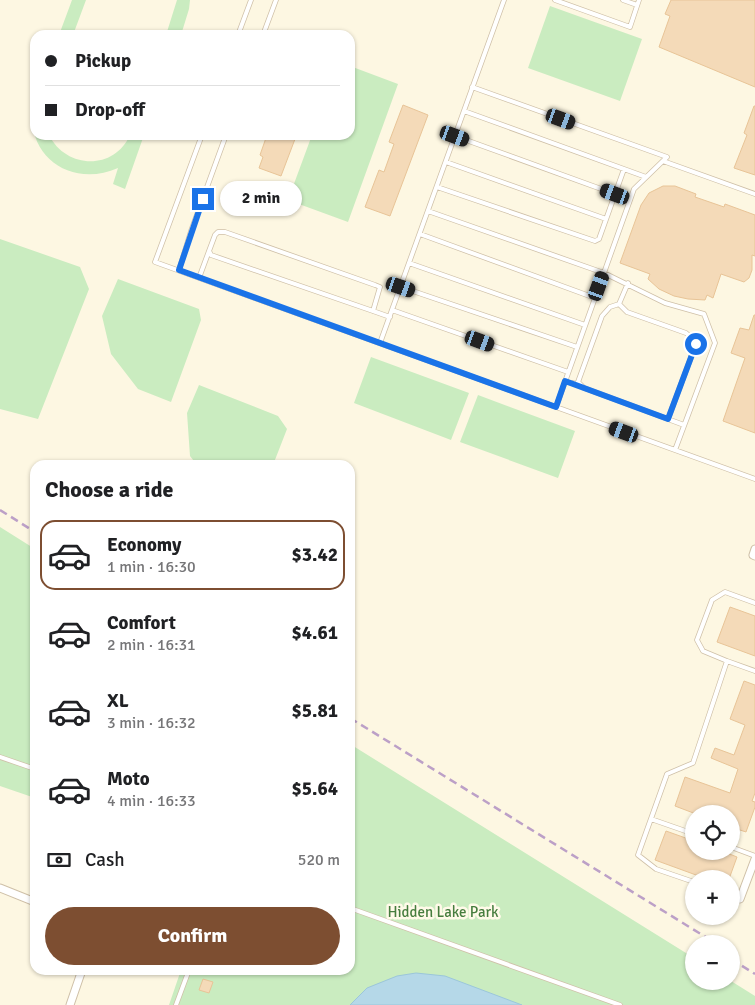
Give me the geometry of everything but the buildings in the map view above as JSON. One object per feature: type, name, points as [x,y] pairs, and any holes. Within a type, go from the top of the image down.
[{"type":"street","points":[[755,549],[753,555],[755,556]]},
{"type":"street","points":[[740,899],[755,857]]},
{"type":"street","points":[[0,888],[30,900]]},
{"type":"street","points":[[70,1005],[80,975]]},
{"type":"lane","points":[[240,30],[251,0]]},
{"type":"lane","points":[[265,30],[276,0]]},
{"type":"lane","points":[[380,343],[504,0]]},
{"type":"lane","points":[[555,0],[630,27],[639,0]]},
{"type":"lane","points":[[623,0],[637,5]]},
{"type":"lane","points":[[472,87],[667,157],[634,189],[556,407]]},
{"type":"lane","points":[[464,111],[646,177]]},
{"type":"lane","points":[[455,136],[615,194]]},
{"type":"lane","points":[[200,140],[155,262],[755,479]]},
{"type":"lane","points":[[179,270],[224,140]]},
{"type":"lane","points":[[664,161],[755,194]]},
{"type":"lane","points":[[446,162],[606,219]]},
{"type":"lane","points":[[437,187],[595,241],[599,239],[624,169]]},
{"type":"lane","points":[[428,211],[604,273],[628,283],[665,303],[704,314],[715,343],[675,450]]},
{"type":"lane","points":[[199,278],[215,235],[218,232],[225,232],[375,285],[380,288],[373,311]]},
{"type":"lane","points":[[420,234],[595,298]]},
{"type":"lane","points":[[209,251],[211,255],[390,317]]},
{"type":"lane","points":[[409,263],[585,325]]},
{"type":"lane","points":[[580,385],[578,382],[602,316],[610,307],[619,304],[628,283]]},
{"type":"lane","points":[[401,287],[577,347]]},
{"type":"lane","points":[[619,304],[628,312],[686,333],[696,344],[668,419]]},
{"type":"lane","points":[[392,310],[568,372]]},
{"type":"lane","points":[[565,381],[684,425]]},
{"type":"lane","points":[[755,603],[725,592],[712,600],[697,640],[703,651],[755,670]]},
{"type":"lane","points":[[685,879],[656,869],[638,855],[667,774],[693,763],[727,661]]},
{"type":"lane","points":[[0,757],[30,767]]},
{"type":"lane","points":[[651,819],[685,831]]},
{"type":"lane","points":[[740,851],[755,857]]},
{"type":"lane","points":[[355,910],[620,1005]]},
{"type":"lane","points":[[176,1005],[187,975]]},
{"type":"green space","points":[[72,0],[86,0],[75,30],[61,30]]},
{"type":"green space","points":[[177,0],[190,0],[183,30],[168,30]]},
{"type":"green space","points":[[550,6],[642,39],[620,101],[528,68]]},
{"type":"green space","points":[[355,68],[398,84],[348,222],[288,200],[310,140],[355,140]]},
{"type":"green space","points":[[37,140],[53,140],[67,154],[78,159],[102,160],[113,155],[123,147],[127,140],[142,140],[125,189],[113,184],[118,168],[100,173],[83,174],[67,170],[54,163],[43,151]]},
{"type":"green space","points":[[0,239],[80,267],[89,289],[38,419],[0,409]]},
{"type":"green space","points":[[118,279],[199,309],[201,320],[171,402],[138,389],[111,354],[102,316]]},
{"type":"green space","points":[[371,357],[469,393],[451,440],[354,403]]},
{"type":"green space","points":[[199,385],[278,416],[287,429],[275,460],[193,460],[190,456],[187,413]]},
{"type":"green space","points":[[478,395],[575,431],[558,478],[460,442]]},
{"type":"green space","points":[[0,527],[30,546],[30,796],[0,786]]},
{"type":"green space","name":"Hidden Lake Park","points":[[355,747],[685,952],[685,990],[740,990],[740,987],[755,996],[755,1005],[169,1005],[179,975],[355,975]]},
{"type":"water","points":[[416,973],[445,976],[522,1005],[350,1005],[367,988],[397,976]]},
{"type":"railway","points":[[0,510],[30,529]]},
{"type":"railway","points":[[355,721],[702,935]]},
{"type":"railway","points":[[740,965],[755,974]]},
{"type":"route","points":[[203,199],[179,270],[556,407],[565,381],[668,419],[696,344]]}]
